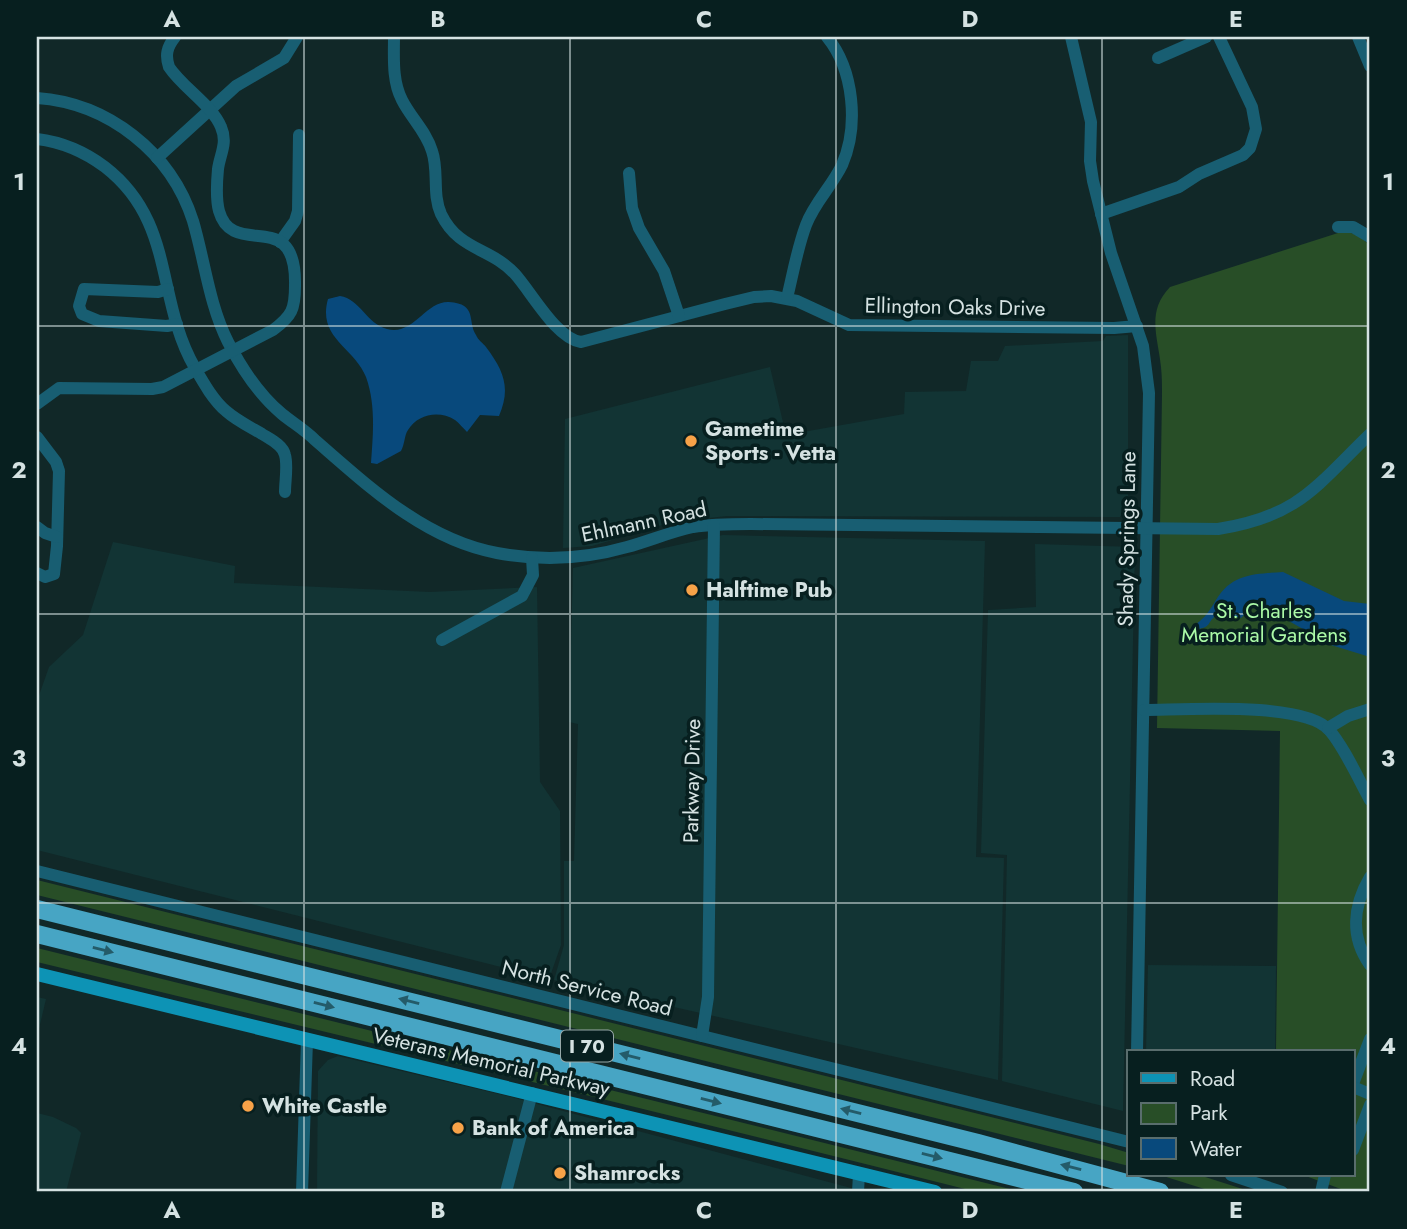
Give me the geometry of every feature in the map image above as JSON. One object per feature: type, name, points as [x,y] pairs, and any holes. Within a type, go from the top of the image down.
[{"type":"highway","name":"I 70","points":[[37,909],[978,1143],[1160,1192]]},
{"type":"highway","name":"I 70","points":[[37,934],[1074,1192]]},
{"type":"main road","name":"Veterans Memorial Parkway","points":[[37,974],[934,1192]]},
{"type":"street","points":[[37,404],[59,388],[152,389],[175,383],[195,369],[273,330],[288,320],[293,310],[295,262],[291,252],[280,242],[267,236],[240,233],[227,225],[219,211],[218,167],[224,150],[224,139],[219,123],[169,67],[166,57],[169,45],[175,37]]},
{"type":"street","points":[[157,158],[236,86],[284,58],[297,37]]},
{"type":"street","name":"Ellington Oaks Drive","points":[[394,37],[396,83],[402,100],[429,141],[434,155],[436,196],[440,212],[449,228],[459,239],[496,258],[514,273],[558,329],[573,341],[591,339],[754,298],[787,298],[849,325],[1137,326]]},
{"type":"street","points":[[787,298],[806,223],[842,165],[851,126],[848,81],[840,55],[828,37]]},
{"type":"street","name":"Shady Springs Lane","points":[[1071,37],[1091,122],[1090,161],[1101,214],[1111,253],[1137,326],[1149,393],[1137,1050]]},
{"type":"street","points":[[1158,58],[1206,37]]},
{"type":"street","points":[[1101,214],[1179,187],[1199,174],[1242,155],[1250,148],[1256,130],[1252,107],[1219,37]]},
{"type":"street","points":[[1358,37],[1370,66]]},
{"type":"street","name":"Ehlmann Road","points":[[37,98],[69,103],[95,112],[132,134],[157,158],[187,205],[213,305],[233,351],[249,377],[282,414],[400,510],[467,545],[494,553],[532,558],[589,555],[627,547],[677,531],[715,525],[1218,528],[1275,514],[1310,493],[1370,434]]},
{"type":"street","points":[[280,242],[298,211],[299,135]]},
{"type":"street","points":[[37,139],[75,149],[96,160],[119,178],[137,198],[149,220],[186,352],[226,412],[279,445],[285,453],[285,492]]},
{"type":"street","points":[[629,173],[632,208],[639,228],[664,271],[679,316]]},
{"type":"street","points":[[1338,227],[1353,227],[1370,237]]},
{"type":"street","points":[[168,289],[158,292],[84,289],[79,306],[82,314],[99,321],[167,326],[177,324]]},
{"type":"street","points":[[37,437],[57,462],[59,471],[54,574],[45,577],[37,573]]},
{"type":"street","name":"Parkway Drive","points":[[702,1036],[708,997],[715,525]]},
{"type":"street","points":[[37,527],[57,537]]},
{"type":"street","points":[[442,640],[522,596],[533,575],[532,558]]},
{"type":"street","points":[[1328,728],[1348,716],[1370,709]]},
{"type":"street","points":[[1144,710],[1269,710],[1313,720],[1328,728],[1370,800]]},
{"type":"street","name":"North Service Road","points":[[37,871],[1127,1142]]},
{"type":"street","points":[[1370,877],[1360,896],[1355,916],[1356,936],[1370,965]]},
{"type":"street","points":[[1354,1082],[1370,1039]]},
{"type":"street","points":[[302,1192],[307,1040]]},
{"type":"street","points":[[1354,1086],[1370,1094]]},
{"type":"street","points":[[506,1192],[532,1093]]},
{"type":"street","points":[[1354,1147],[1370,1105]]},
{"type":"street","points":[[858,1192],[859,1174]]},
{"type":"street","points":[[1234,1176],[1282,1192]]},
{"type":"street","points":[[1321,1192],[1327,1176]]},
{"type":"shaded area","points":[[1128,335],[1128,502],[1120,517],[727,516],[672,522],[592,546],[563,548],[565,419],[770,367],[786,435],[904,414],[905,392],[966,391],[971,361],[998,361],[1005,346],[1103,341],[1106,336]]},
{"type":"shaded area","points":[[723,535],[985,541],[976,857],[1004,858],[998,1080],[554,980],[564,945],[564,861],[574,861],[578,724],[569,722],[573,568]]},
{"type":"shaded area","points":[[113,542],[235,566],[234,583],[430,592],[537,587],[540,782],[560,811],[561,945],[549,979],[37,850],[37,701],[49,667],[83,635]]},
{"type":"shaded area","points":[[1035,544],[1135,547],[1123,1111],[1002,1081],[1007,855],[981,853],[988,610],[1036,607]]},
{"type":"shaded area","points":[[1148,965],[1276,966],[1275,1050],[1146,1050]]},
{"type":"shaded area","points":[[37,997],[46,999],[37,1037]]},
{"type":"shaded area","points":[[338,1056],[511,1097],[866,1192],[317,1192],[318,1071],[328,1060]]},
{"type":"shaded area","points":[[37,1113],[53,1117],[81,1133],[66,1192],[37,1192]]},
{"type":"green space","name":"St. Charles Memorial Gardens","points":[[1349,232],[1363,238],[1370,247],[1370,1192],[1349,1192],[1306,1176],[1354,1176],[1354,1050],[1276,1050],[1280,731],[1157,728],[1162,395],[1155,325],[1158,306],[1170,287],[1338,233]]},
{"type":"green space","points":[[37,880],[1099,1144],[1127,1152],[1127,1166],[37,895]]},
{"type":"green space","points":[[37,948],[1022,1192],[977,1192],[37,962]]},
{"type":"green space","points":[[1163,1176],[1202,1176],[1252,1192],[1214,1192]]},
{"type":"water","points":[[340,296],[353,302],[380,326],[396,330],[405,328],[441,303],[458,303],[464,306],[470,314],[473,330],[492,356],[504,380],[505,397],[499,416],[480,415],[467,432],[449,417],[423,417],[408,430],[401,451],[377,464],[371,463],[373,409],[366,377],[332,333],[328,323],[328,299]]},
{"type":"water","points":[[1283,572],[1344,601],[1370,604],[1370,657],[1331,645],[1261,605],[1253,606],[1241,618],[1219,614],[1207,626],[1197,629],[1196,624],[1229,585],[1245,577]]},
{"type":"place","name":"Gametime Sports - Vetta","points":[[691,441]]},
{"type":"place","name":"Halftime Pub","points":[[692,590]]},
{"type":"place","name":"White Castle","points":[[248,1106]]},
{"type":"place","name":"Bank of America","points":[[458,1128]]},
{"type":"place","name":"Shamrocks","points":[[560,1173]]}]
